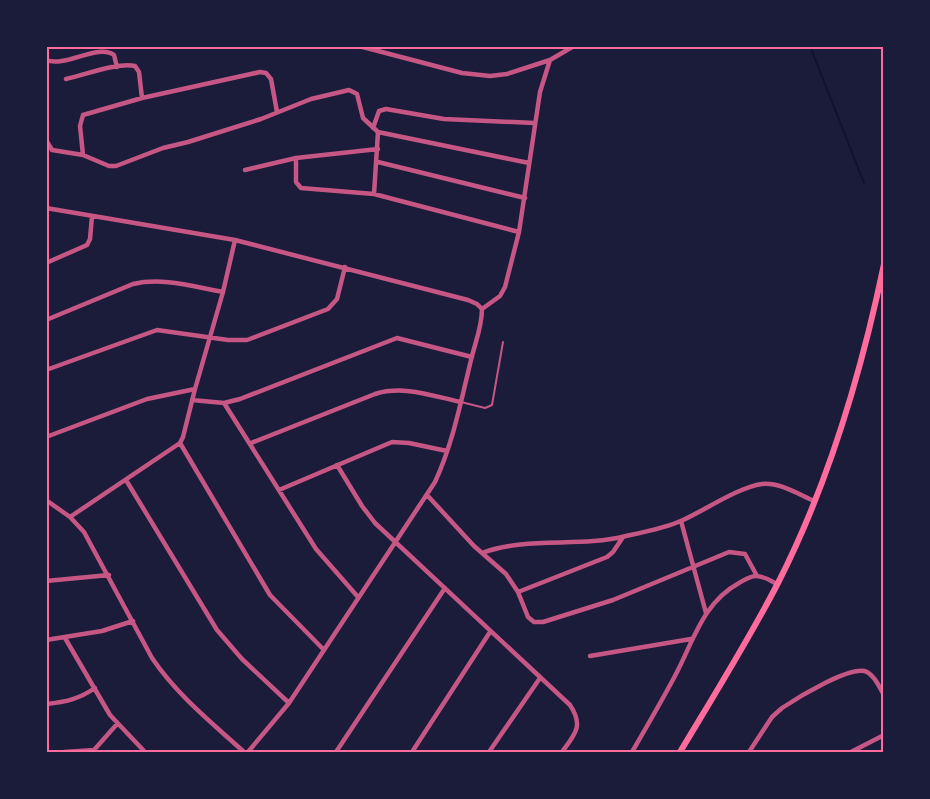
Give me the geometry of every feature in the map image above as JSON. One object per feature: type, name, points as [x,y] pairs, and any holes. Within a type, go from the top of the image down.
[{"type":"main road","points":[[680,753],[777,584],[814,501],[837,442],[862,362],[884,264]]},
{"type":"street","points":[[359,46],[477,76],[507,74],[550,60],[574,46]]},
{"type":"street","points":[[46,60],[55,62],[109,52],[114,55],[117,67]]},
{"type":"street","points":[[46,500],[70,517],[84,532],[163,674],[175,688],[246,753],[289,703],[427,495],[442,466],[481,324],[482,309],[503,292],[519,232],[534,123],[540,92],[550,60]]},
{"type":"street","points":[[66,79],[117,67],[135,66],[142,98]]},
{"type":"street","points":[[83,155],[80,126],[83,115],[142,98],[260,72],[266,73],[271,79],[277,112]]},
{"type":"street","points":[[46,140],[49,150],[83,155],[109,166],[116,166],[163,148],[229,130],[311,99],[352,90],[357,94],[363,118],[378,132],[529,163]]},
{"type":"street","points":[[373,128],[379,111],[386,109],[444,119],[534,123]]},
{"type":"street","points":[[374,194],[378,162],[378,132]]},
{"type":"street","points":[[245,170],[296,158],[378,148]]},
{"type":"street","points":[[296,158],[298,187],[374,194],[519,232]]},
{"type":"street","points":[[378,162],[525,198]]},
{"type":"street","points":[[46,208],[236,240],[468,300],[482,309]]},
{"type":"street","points":[[46,263],[87,245],[90,239],[92,216]]},
{"type":"street","points":[[70,517],[180,443],[236,240]]},
{"type":"street","points":[[46,370],[157,330],[228,340],[247,339],[328,309],[337,299],[345,267]]},
{"type":"street","points":[[46,320],[145,281],[155,280],[223,292]]},
{"type":"street","points":[[192,400],[224,403],[240,399],[397,338],[472,357]]},
{"type":"street","points":[[46,437],[147,399],[195,388]]},
{"type":"street","points":[[251,443],[375,394],[392,390],[409,391],[461,402]]},
{"type":"street","points":[[224,403],[316,549],[358,597]]},
{"type":"street","points":[[279,490],[392,442],[447,451]]},
{"type":"street","points":[[180,443],[270,595],[324,650]]},
{"type":"street","points":[[337,465],[368,515],[570,705],[578,720],[577,729],[562,753]]},
{"type":"street","points":[[126,480],[217,630],[242,659],[289,703]]},
{"type":"street","points":[[482,553],[521,543],[577,542],[623,537],[681,521],[747,489],[765,484],[781,487],[814,501]]},
{"type":"street","points":[[427,495],[482,553],[498,565],[518,592],[528,617],[534,622],[538,623],[613,600],[724,553],[740,552],[749,559],[757,576],[777,584]]},
{"type":"street","points":[[681,521],[706,613]]},
{"type":"street","points":[[518,592],[607,557],[623,537]]},
{"type":"street","points":[[46,581],[109,575]]},
{"type":"street","points":[[632,753],[678,671],[691,639],[706,613],[717,599],[734,585],[757,576]]},
{"type":"street","points":[[337,752],[445,588]]},
{"type":"street","points":[[46,640],[102,632],[133,621]]},
{"type":"street","points":[[412,753],[490,632]]},
{"type":"street","points":[[65,638],[117,724],[145,753]]},
{"type":"street","points":[[590,656],[691,639]]},
{"type":"street","points":[[749,753],[772,717],[782,708],[851,670],[866,671],[876,681],[884,695]]},
{"type":"street","points":[[489,753],[540,678]]},
{"type":"street","points":[[46,704],[69,702],[84,696],[95,688]]},
{"type":"street","points":[[64,753],[94,751],[117,724]]},
{"type":"street","points":[[851,753],[884,735]]},
{"type":"lane","points":[[461,402],[485,408],[492,405],[503,342]]},
{"type":"waterway","points":[[810,46],[864,183]]}]
